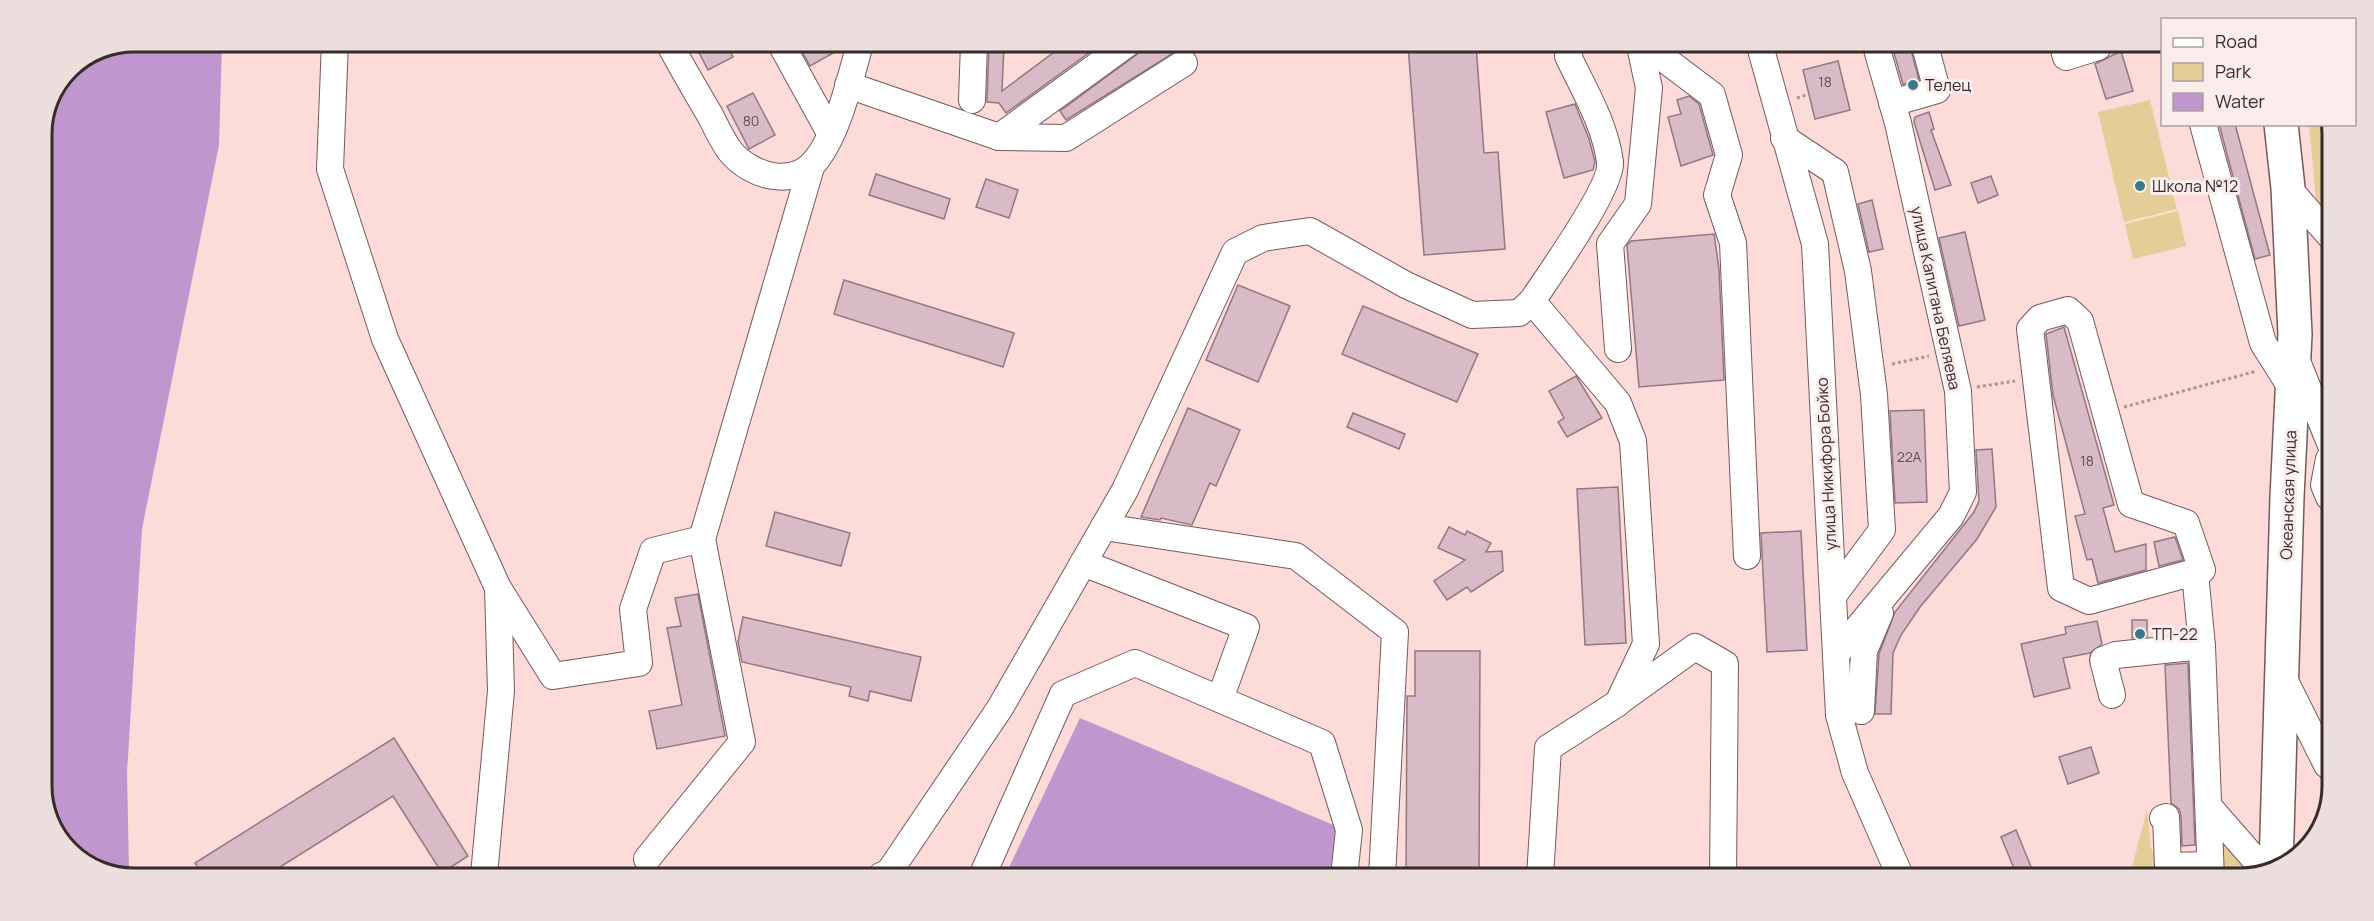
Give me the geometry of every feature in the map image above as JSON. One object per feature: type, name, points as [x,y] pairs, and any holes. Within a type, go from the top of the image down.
[{"type":"main road","name":"Океанская улица","points":[[2276,860],[2283,677],[2288,370],[2288,188],[2281,126]]},
{"type":"street","points":[[335,52],[330,169],[385,339],[498,588],[553,676],[639,663],[633,609],[653,551],[702,539]]},
{"type":"street","points":[[674,52],[731,151],[748,166],[767,175],[784,177],[804,173],[811,167]]},
{"type":"street","points":[[785,52],[830,133]]},
{"type":"street","points":[[647,860],[742,742],[702,539],[811,167],[830,133],[848,86],[858,52]]},
{"type":"street","points":[[972,100],[974,52]]},
{"type":"street","points":[[999,137],[1116,52]]},
{"type":"street","points":[[892,868],[1000,708],[1125,490],[1235,252],[1263,238],[1310,231],[1406,285],[1472,315],[1519,313],[1532,301],[1598,198],[1611,165],[1597,116],[1568,56],[1569,52]]},
{"type":"street","points":[[1618,349],[1610,244],[1638,204],[1649,88],[1641,52]]},
{"type":"street","points":[[1655,52],[1712,95],[1729,155],[1717,195],[1733,243],[1747,556]]},
{"type":"street","name":"улица Никифора Бойко","points":[[1762,52],[1815,244],[1839,715],[1855,772],[1897,868]]},
{"type":"street","name":"улица Капитана Беляева","points":[[1836,654],[1951,516],[1963,492],[1958,391],[1892,103],[1878,52]]},
{"type":"street","points":[[1892,103],[1937,90],[1927,52]]},
{"type":"street","points":[[2065,52],[2066,57],[2082,52]]},
{"type":"street","points":[[848,86],[999,137],[1066,138],[1184,63]]},
{"type":"street","points":[[2204,126],[2262,343],[2288,370],[2321,428]]},
{"type":"street","points":[[1784,138],[1835,172],[1858,271],[1874,395],[1882,530],[1833,596]]},
{"type":"street","points":[[2288,188],[2321,226]]},
{"type":"street","points":[[1532,301],[1618,403],[1633,441],[1646,645],[1618,703]]},
{"type":"street","points":[[2068,310],[2080,321],[2106,412],[2131,504],[2186,523],[2202,570],[2089,601],[2061,588],[2030,329],[2040,318],[2068,310]]},
{"type":"street","points":[[1104,527],[1296,556],[1395,632],[1382,868]]},
{"type":"street","points":[[1083,563],[1246,627],[1220,699]]},
{"type":"street","points":[[2195,573],[2202,646],[2211,868]]},
{"type":"street","points":[[1861,711],[1864,651],[1893,586]]},
{"type":"street","points":[[485,868],[501,691],[498,588]]},
{"type":"street","points":[[2112,695],[2103,660],[2116,655],[2202,646]]},
{"type":"street","points":[[1541,868],[1548,748],[1618,703],[1695,647],[1725,664],[1723,868]]},
{"type":"street","points":[[986,868],[1063,694],[1135,663],[1322,743],[1349,830],[1345,868]]},
{"type":"street","points":[[2283,677],[2322,755]]},
{"type":"street","points":[[2210,808],[2260,866]]},
{"type":"street","points":[[2163,818],[2166,817],[2168,866],[2182,868]]},
{"type":"path","points":[[1899,363],[1949,352]]},
{"type":"path","points":[[2106,412],[2288,370]]},
{"type":"path","points":[[1958,391],[2023,379]]},
{"type":"green space","points":[[2150,100],[2177,209],[2124,222],[2098,112]]},
{"type":"green space","points":[[2309,126],[2321,126],[2321,129],[2321,207],[2316,200]]},
{"type":"green space","points":[[2178,211],[2186,246],[2133,259],[2125,224]]},
{"type":"green space","points":[[2147,809],[2151,848],[2163,868],[2132,868]]},
{"type":"green space","points":[[2220,833],[2244,868],[2222,868]]},
{"type":"water","points":[[134,52],[222,52],[219,145],[142,529],[127,773],[129,868],[123,868],[98,860],[76,845],[63,828],[55,808],[53,792],[52,134],[54,118],[66,89],[76,76],[103,59]]},
{"type":"water","points":[[1080,718],[1338,827],[1331,868],[1009,868]]},
{"type":"building","points":[[699,52],[730,52],[733,57],[708,70]]},
{"type":"building","points":[[802,52],[835,52],[810,66]]},
{"type":"building","points":[[989,52],[1004,52],[1002,91],[1054,52],[1090,52],[1006,113],[999,103],[987,102]]},
{"type":"building","points":[[1140,52],[1175,52],[1066,120],[1060,111]]},
{"type":"building","points":[[1409,52],[1477,52],[1484,153],[1498,152],[1505,249],[1424,255]]},
{"type":"building","points":[[1894,52],[1912,52],[1919,80],[1903,84]]},
{"type":"building","points":[[2121,52],[2133,91],[2106,99],[2095,64]]},
{"type":"building","points":[[1838,61],[1850,110],[1815,119],[1803,70]]},
{"type":"building","points":[[753,93],[775,135],[749,149],[727,106]]},
{"type":"building","points":[[1689,96],[1699,104],[1713,155],[1681,166],[1668,117],[1681,114],[1677,100]]},
{"type":"building","points":[[1575,104],[1589,139],[1595,162],[1593,170],[1564,178],[1546,112]]},
{"type":"building","points":[[1929,112],[1934,129],[1931,130],[1951,185],[1935,190],[1914,122],[1915,117]]},
{"type":"building","points":[[2220,126],[2236,126],[2270,255],[2255,259]]},
{"type":"building","points":[[876,174],[950,199],[944,219],[869,195]]},
{"type":"building","points":[[1991,176],[1998,195],[1978,203],[1971,183]]},
{"type":"building","points":[[986,179],[1018,190],[1009,218],[976,207]]},
{"type":"building","points":[[1872,200],[1883,249],[1869,252],[1858,204]]},
{"type":"building","points":[[1965,232],[1985,320],[1959,326],[1939,238]]},
{"type":"building","points":[[1714,234],[1719,269],[1724,380],[1639,387],[1627,245],[1631,241]]},
{"type":"building","points":[[844,280],[1014,333],[1003,367],[834,314]]},
{"type":"building","points":[[1238,285],[1290,306],[1258,382],[1206,360]]},
{"type":"building","points":[[1363,306],[1478,354],[1457,402],[1342,354]]},
{"type":"building","points":[[2064,327],[2114,505],[2103,508],[2115,552],[2146,544],[2146,570],[2098,583],[2092,559],[2087,560],[2075,516],[2085,514],[2053,395],[2046,334]]},
{"type":"building","points":[[1576,376],[1602,418],[1567,437],[1558,422],[1564,418],[1549,391]]},
{"type":"building","points":[[1188,408],[1240,430],[1216,486],[1210,483],[1192,525],[1161,518],[1160,520],[1141,517]]},
{"type":"building","points":[[1924,410],[1927,502],[1895,503],[1890,411]]},
{"type":"building","points":[[1353,413],[1405,434],[1399,449],[1347,427]]},
{"type":"building","points":[[1992,449],[1996,507],[1977,539],[1920,607],[1901,635],[1893,653],[1891,714],[1875,714],[1879,654],[1895,612],[1974,512],[1979,501],[1976,450]]},
{"type":"building","points":[[1618,487],[1626,643],[1585,645],[1577,489]]},
{"type":"building","points":[[775,512],[850,533],[841,566],[766,546]]},
{"type":"building","points":[[1449,527],[1465,535],[1467,531],[1491,543],[1486,552],[1502,551],[1503,571],[1471,592],[1467,587],[1447,600],[1434,581],[1465,560],[1438,548]]},
{"type":"building","points":[[1801,531],[1807,650],[1767,652],[1761,533]]},
{"type":"building","points":[[2175,537],[2183,560],[2159,566],[2154,542]]},
{"type":"building","points":[[698,594],[725,736],[657,749],[649,711],[682,705],[667,628],[681,626],[675,598]]},
{"type":"building","points":[[743,617],[921,657],[911,701],[870,691],[868,701],[849,696],[851,687],[742,662],[738,642]]},
{"type":"building","name":"ТП-22","points":[[2132,620],[2147,620],[2147,637],[2132,638]]},
{"type":"building","points":[[2097,621],[2102,644],[2090,653],[2063,658],[2070,688],[2034,697],[2021,644],[2066,634],[2065,627]]},
{"type":"building","points":[[1415,651],[1480,651],[1479,868],[1406,868],[1407,696],[1415,696]]},
{"type":"building","points":[[2188,663],[2195,845],[2182,846],[2181,816],[2179,809],[2171,803],[2165,665]]},
{"type":"building","points":[[394,738],[468,856],[450,868],[439,868],[393,796],[279,868],[198,868],[195,863]]},
{"type":"building","points":[[2091,747],[2099,773],[2068,784],[2059,757]]},
{"type":"building","points":[[2016,830],[2032,868],[2014,868],[2001,837]]},
{"type":"place","name":"Телец","points":[[1913,85]]},
{"type":"place","name":"Школа №12","points":[[2140,186]]},
{"type":"place","name":"ТП-22","points":[[2140,634]]}]
